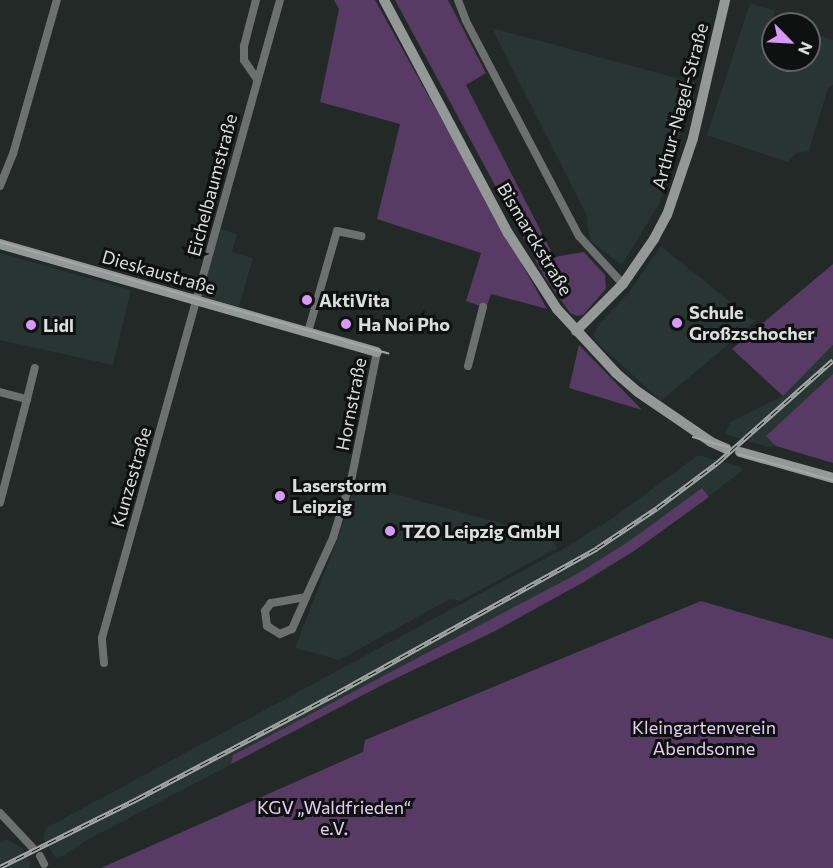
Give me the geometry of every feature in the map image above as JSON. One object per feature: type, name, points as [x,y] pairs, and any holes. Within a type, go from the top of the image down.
[{"type":"street","points":[[0,186],[13,154],[57,0]]},
{"type":"street","points":[[256,0],[244,46],[244,60],[257,79]]},
{"type":"street","name":"Eichelbaumstraße","points":[[196,300],[280,0]]},
{"type":"street","name":"Bismarckstraße","points":[[384,0],[508,233],[557,309],[638,392],[722,447]]},
{"type":"street","points":[[458,0],[466,21],[579,236],[623,284]]},
{"type":"street","name":"Arthur-Nagel-Straße","points":[[576,331],[623,284],[654,239],[676,191],[693,138],[725,0]]},
{"type":"street","points":[[308,332],[337,231],[361,236]]},
{"type":"street","name":"Dieskaustraße","points":[[0,244],[377,351]]},
{"type":"street","name":"Kunzestraße","points":[[104,663],[102,638],[196,300]]},
{"type":"street","points":[[468,366],[483,307]]},
{"type":"street","name":"Hornstraße","points":[[306,597],[271,603],[265,611],[267,626],[280,634],[288,633],[306,597],[333,538],[352,476],[377,351]]},
{"type":"street","points":[[0,503],[3,478],[35,368]]},
{"type":"street","points":[[0,392],[27,399]]},
{"type":"street","points":[[740,452],[833,478]]},
{"type":"street","points":[[0,813],[32,847]]},
{"type":"street","points":[[40,856],[44,864]]},
{"type":"shaded area","points":[[750,3],[775,11],[761,12],[761,72],[821,72],[821,36],[833,40],[833,85],[828,88],[809,151],[796,153],[788,162],[707,135]]},
{"type":"shaded area","points":[[492,28],[695,83],[659,204],[622,265],[590,241],[587,216]]},
{"type":"shaded area","points":[[216,228],[237,234],[232,252],[253,258],[239,307],[197,295]]},
{"type":"shaded area","name":"Schule Großzschocher","points":[[661,246],[751,319],[757,320],[661,401],[596,342],[593,336],[597,327],[629,292]]},
{"type":"shaded area","points":[[0,253],[131,290],[113,365],[0,340]]},
{"type":"shaded area","points":[[833,345],[833,391],[776,446],[768,447],[724,434],[731,422],[783,396]]},
{"type":"shaded area","points":[[698,455],[742,467],[741,472],[634,551],[495,631],[386,683],[87,840],[63,856],[55,857],[43,838],[46,828],[563,549],[613,518]]},
{"type":"shaded area","points":[[355,483],[551,537],[557,548],[460,601],[450,599],[339,660],[295,648],[340,533]]},
{"type":"shaded area","points":[[7,839],[22,848],[31,862],[29,868],[0,868],[0,843]]},
{"type":"green space","points":[[334,0],[375,0],[547,309],[491,294],[486,308],[466,301],[481,253],[377,219],[400,124],[320,102],[339,9]]},
{"type":"green space","points":[[395,0],[448,0],[486,73],[466,85],[554,257],[584,252],[605,275],[606,289],[583,315],[577,316],[570,313],[544,276]]},
{"type":"green space","points":[[833,264],[833,345],[783,396],[732,349]]},
{"type":"green space","points":[[579,345],[585,351],[642,410],[569,388]]},
{"type":"green space","points":[[833,374],[833,463],[776,446],[766,436]]},
{"type":"green space","points":[[702,488],[709,497],[634,551],[582,583],[495,631],[386,683],[231,764],[233,755],[577,574],[628,542]]},
{"type":"green space","name":"Kleingartenverein Abendsonne","points":[[701,601],[833,639],[833,868],[101,868],[363,752],[365,740]]},
{"type":"tram line","points":[[0,242],[388,353]]},
{"type":"tram line","points":[[693,437],[729,447]]},
{"type":"tram line","points":[[739,454],[833,480]]},
{"type":"railway","points":[[0,867],[137,799],[337,693],[597,548],[657,508],[717,463],[833,360]]},
{"type":"place","name":"AktiVita","points":[[307,300]]},
{"type":"place","name":"Schule Großzschocher","points":[[677,323]]},
{"type":"place","name":"Ha Noi Pho","points":[[346,324]]},
{"type":"place","name":"Lidl","points":[[31,325]]},
{"type":"place","name":"Laserstorm Leipzig","points":[[280,496]]},
{"type":"place","name":"TZO Leipzig GmbH","points":[[390,531]]},
{"type":"park label","name":"KGV „Waldfrieden“ e.V.","points":[[334,818]]}]
